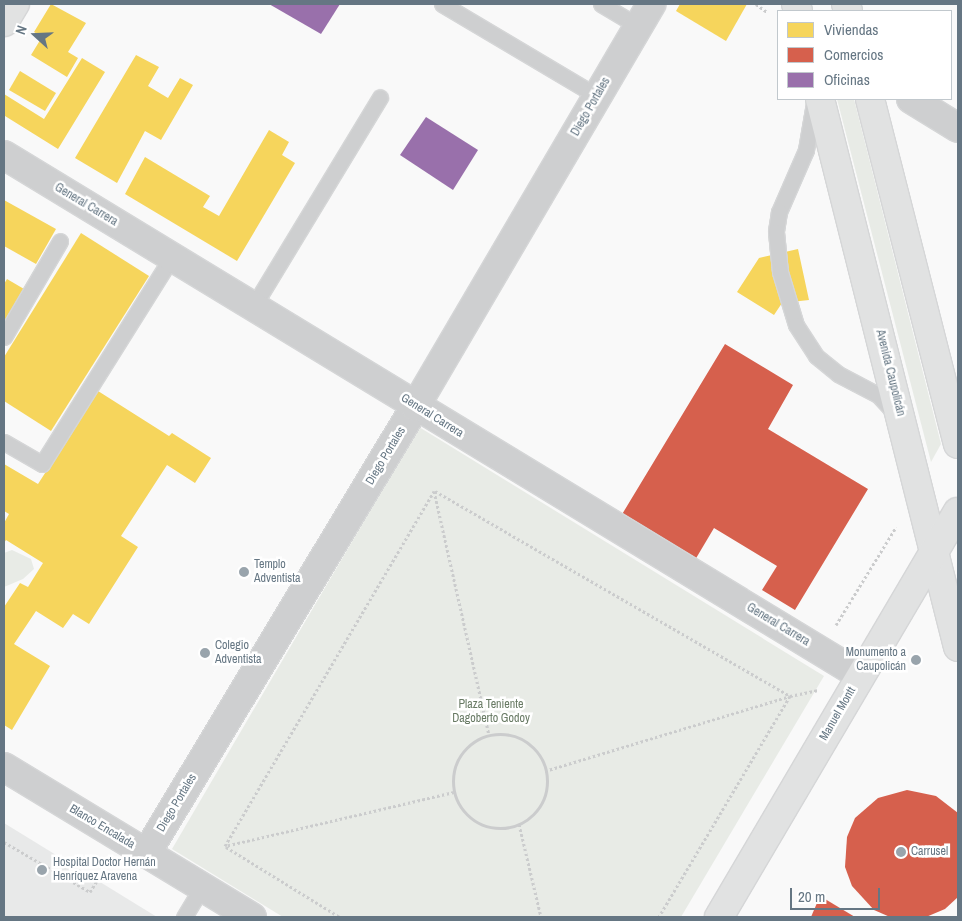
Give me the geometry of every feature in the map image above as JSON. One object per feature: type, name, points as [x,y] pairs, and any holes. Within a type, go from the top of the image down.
[{"type":"main road","points":[[4,22],[15,4]]},
{"type":"main road","name":"Avenida Caupolicán","points":[[820,100],[935,548],[958,647]]},
{"type":"main road","points":[[870,100],[958,444]]},
{"type":"main road","name":"Manuel Montt","points":[[719,917],[850,669],[958,512]]},
{"type":"street","name":"Diego Portales","points":[[146,854],[416,407],[645,15]]},
{"type":"street","points":[[913,100],[958,128]]},
{"type":"street","name":"General Carrera","points":[[4,155],[850,669]]},
{"type":"street","name":"Blanco Encalada","points":[[4,767],[252,917]]},
{"type":"lane","points":[[442,4],[597,96]]},
{"type":"lane","points":[[601,4],[645,15]]},
{"type":"lane","points":[[253,307],[380,97]]},
{"type":"lane","points":[[814,100],[806,150],[779,212],[776,232],[780,272],[796,325],[816,356],[838,374],[878,395],[904,426]]},
{"type":"lane","points":[[4,337],[60,241]]},
{"type":"lane","points":[[4,442],[42,464],[172,257]]},
{"type":"lane","points":[[184,917],[202,887]]},
{"type":"path","points":[[434,491],[790,696]]},
{"type":"path","points":[[434,491],[489,736]]},
{"type":"path","points":[[225,846],[434,491]]},
{"type":"path","points":[[850,669],[845,654],[826,642],[896,526],[898,535]]},
{"type":"path","points":[[545,770],[790,696]]},
{"type":"path","points":[[660,917],[790,696]]},
{"type":"path","points":[[507,735],[524,741],[538,754],[545,770],[546,789],[540,806],[519,824],[501,828],[475,821],[462,809],[454,792],[453,774],[460,757],[472,743],[489,736],[507,735]]},
{"type":"path","points":[[225,846],[454,792]]},
{"type":"path","points":[[519,824],[541,917]]},
{"type":"path","points":[[4,842],[90,892],[123,840]]},
{"type":"path","points":[[225,846],[340,917]]},
{"type":"shaded area","name":"Hospital Doctor Hernán Henríquez Aravena","points":[[4,823],[157,917],[4,917]]},
{"type":"green space","points":[[837,100],[854,100],[941,444],[931,462]]},
{"type":"green space","name":"Plaza Teniente Dagoberto Godoy","points":[[419,427],[824,676],[681,917],[283,917],[172,849]]},
{"type":"green space","points":[[12,550],[31,559],[34,569],[23,579],[4,587],[4,553]]},
{"type":"building: Viviendas","points":[[51,4],[86,23],[68,52],[78,58],[67,77],[31,55],[42,37],[34,32]]},
{"type":"building: Viviendas","points":[[680,4],[747,4],[726,41],[676,11]]},
{"type":"building: Viviendas","points":[[136,55],[159,67],[148,86],[168,98],[180,78],[193,85],[161,140],[145,131],[117,183],[75,158]]},
{"type":"building: Viviendas","points":[[82,58],[105,72],[58,149],[5,116],[4,94],[44,119]]},
{"type":"building: Viviendas","points":[[20,71],[56,93],[45,111],[9,90]]},
{"type":"building: Viviendas","points":[[269,130],[289,142],[282,155],[295,163],[237,261],[125,194],[145,157],[210,196],[203,207],[219,216]]},
{"type":"building: Viviendas","points":[[4,200],[56,229],[36,264],[4,246]]},
{"type":"building: Viviendas","points":[[81,233],[149,276],[51,431],[4,401],[4,357]]},
{"type":"building: Viviendas","points":[[798,249],[809,300],[782,303],[774,315],[737,292],[759,258]]},
{"type":"building: Viviendas","points":[[7,279],[24,289],[4,323],[4,284]]},
{"type":"building: Viviendas","points":[[98,391],[169,436],[172,433],[211,458],[195,483],[167,465],[121,536],[138,547],[89,624],[73,614],[63,628],[36,611],[14,644],[50,666],[12,730],[4,725],[4,607],[20,583],[28,587],[43,563],[6,540],[4,543],[4,523],[9,514],[4,511],[4,464],[38,484]]},
{"type":"building: Comercios","points":[[725,344],[793,385],[768,429],[868,489],[795,610],[762,590],[777,566],[714,528],[695,560],[621,516]]},
{"type":"building: Comercios","name":"Carrusel","points":[[907,790],[936,796],[958,813],[958,897],[945,909],[926,917],[890,917],[874,910],[852,886],[845,867],[847,837],[855,818],[878,798]]},
{"type":"building: Comercios","points":[[820,896],[855,917],[811,917]]},
{"type":"building: Oficinas","points":[[269,4],[340,4],[321,34]]},
{"type":"building: Oficinas","points":[[426,117],[478,150],[453,190],[400,155]]},
{"type":"place","name":"Templo Adventista","points":[[244,572]]},
{"type":"place","name":"Colegio Adventista","points":[[205,653]]},
{"type":"place","name":"Monumento a Caupolicán","points":[[916,660]]},
{"type":"place","name":"Carrusel","points":[[901,852]]},
{"type":"place","name":"Hospital Doctor Hernán Henríquez Aravena","points":[[42,870]]}]
